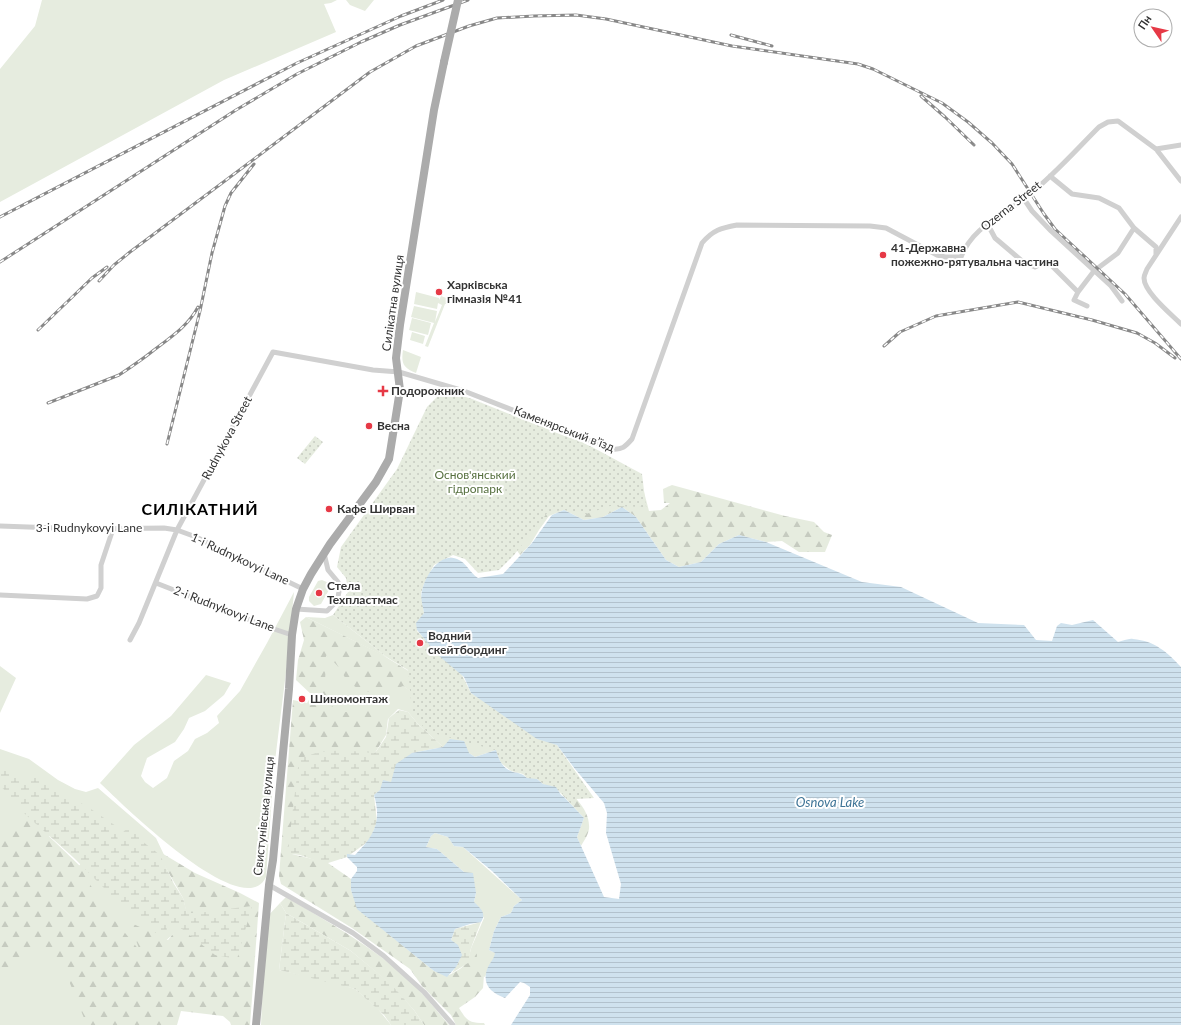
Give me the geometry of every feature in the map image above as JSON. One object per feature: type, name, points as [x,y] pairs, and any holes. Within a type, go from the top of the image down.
[{"type":"main road","name":"Силікатна вулиця","points":[[296,609],[303,589],[324,553],[376,482],[389,459],[400,390],[399,372],[396,358],[400,325],[434,110],[458,0]]},
{"type":"main road","name":"Свистунівська вулиця","points":[[256,1025],[289,689],[292,635],[296,609]]},
{"type":"street","name":"Ozerna Street","points":[[708,235],[721,228],[737,225],[870,226],[886,228],[937,255],[945,257],[961,257],[965,247],[983,226],[1024,199],[1099,128],[1108,122],[1118,121],[1156,149],[1181,181]]},
{"type":"street","points":[[1156,149],[1181,145]]},
{"type":"street","name":"Ozerna Street","points":[[1050,176],[1072,194],[1099,198],[1119,208],[1134,228],[1156,247],[1156,254]]},
{"type":"street","points":[[1024,199],[1041,221],[1111,286],[1122,302]]},
{"type":"street","points":[[1181,217],[1156,254],[1144,277],[1145,285],[1153,296],[1181,324]]},
{"type":"street","points":[[988,223],[995,238],[1022,261],[1036,267],[1046,261],[1078,292]]},
{"type":"street","points":[[1087,306],[1074,300],[1078,292],[1094,270],[1118,253],[1134,228]]},
{"type":"street","name":"Каменярський в’їзд","points":[[399,372],[464,391],[612,449],[620,450],[626,447],[632,439],[702,243],[708,235]]},
{"type":"street","name":"Rudnykova Street","points":[[130,640],[139,623],[177,530],[274,352],[373,370],[399,372]]},
{"type":"street","name":"3-i Rudnykovyi Lane","points":[[0,526],[113,529],[164,528],[177,530]]},
{"type":"street","points":[[0,595],[87,599],[97,596],[101,588],[101,564],[113,529]]},
{"type":"street","name":"1-i Rudnykovyi Lane","points":[[177,530],[196,537],[303,589]]},
{"type":"street","points":[[296,609],[326,612],[337,601],[340,587],[338,582],[328,570],[324,553]]},
{"type":"street","name":"2-i Rudnykovyi Lane","points":[[156,583],[292,635]]},
{"type":"street","points":[[269,885],[353,933],[384,956],[424,992],[452,1025]]},
{"type":"green space","points":[[42,0],[337,0],[324,4],[336,32],[224,80],[0,202],[0,69],[35,26]]},
{"type":"green space","points":[[346,0],[374,0],[365,11],[350,5]]},
{"type":"green space","points":[[416,292],[439,298],[439,300],[441,296],[449,299],[445,304],[428,347],[425,346],[434,323],[411,317],[414,306],[437,311],[435,322],[442,305],[438,303],[437,309],[414,304]]},
{"type":"green space","points":[[412,318],[431,323],[428,335],[409,330]]},
{"type":"green space","points":[[412,332],[425,336],[423,344],[410,340]]},
{"type":"green space","points":[[403,350],[421,357],[416,373],[408,369],[404,364],[402,358]]},
{"type":"green space","name":"Основ'янський гідропарк","points":[[444,390],[472,399],[592,447],[642,474],[646,507],[610,506],[586,514],[564,510],[548,512],[514,555],[499,570],[478,573],[465,559],[453,555],[434,565],[421,593],[424,613],[417,631],[462,675],[471,693],[557,745],[594,798],[576,799],[572,805],[560,791],[543,784],[537,779],[528,779],[523,774],[511,771],[501,763],[495,750],[426,731],[412,710],[408,670],[388,658],[333,615],[348,592],[346,578],[337,567],[341,547],[397,469],[427,407]]},
{"type":"green space","points":[[541,426],[560,435],[578,440],[639,473],[649,511],[661,510],[670,503],[664,503],[663,489],[672,485],[785,516],[814,522],[824,532],[832,535],[825,552],[799,552],[782,541],[766,542],[739,535],[719,544],[701,562],[679,567],[666,560],[636,517],[622,507],[603,517],[584,520],[564,510],[549,516],[530,545],[520,555],[514,546],[533,428]]},
{"type":"green space","points":[[315,436],[323,442],[305,464],[297,458]]},
{"type":"green space","points":[[322,580],[329,583],[330,588],[321,604],[314,606],[309,601],[309,597],[318,581]]},
{"type":"green space","points":[[294,592],[274,769],[266,877],[253,888],[234,885],[209,873],[182,855],[156,834],[100,783],[134,745],[171,716],[206,675],[231,683],[224,695],[205,711],[189,718],[184,729],[175,742],[147,758],[141,776],[145,782],[153,788],[167,778],[174,761],[188,751],[195,739],[207,733],[219,723],[217,716],[240,691]]},
{"type":"green space","points":[[333,615],[388,658],[306,617],[325,618]]},
{"type":"green space","points":[[306,617],[381,654],[433,686],[421,702],[403,686],[389,691],[367,692],[354,686],[348,681],[342,671],[326,655],[325,683],[329,699],[335,712],[367,710],[376,711],[388,718],[386,735],[375,753],[292,854],[328,863],[351,879],[351,890],[359,910],[434,971],[449,975],[463,967],[469,956],[472,945],[477,955],[475,970],[484,975],[483,988],[475,997],[459,1008],[464,1016],[472,1022],[484,1023],[485,1025],[456,1025],[451,1015],[422,986],[410,969],[352,928],[281,884],[279,876],[293,700],[307,703],[312,695],[296,680],[298,660],[304,640],[300,622]]},
{"type":"green space","points":[[325,651],[403,686],[496,750],[475,757],[469,753],[443,747],[418,724],[408,712],[398,709],[385,722],[333,721],[321,691]]},
{"type":"green space","points":[[0,666],[16,678],[0,713]]},
{"type":"green space","points":[[399,710],[408,712],[418,724],[443,747],[412,753],[391,782],[374,795],[377,822],[370,840],[347,857],[325,864],[300,855],[292,854],[288,850],[299,759],[307,755],[326,751],[356,751],[375,753],[386,737],[389,718]]},
{"type":"green space","points":[[0,749],[29,759],[58,780],[75,789],[86,792],[98,788],[156,838],[166,859],[28,832],[98,1025],[0,1025]]},
{"type":"green space","points":[[0,763],[22,777],[42,777],[69,798],[85,805],[116,826],[118,842],[124,831],[131,828],[142,841],[160,855],[174,884],[183,898],[187,913],[252,906],[237,959],[215,955],[182,929],[167,927],[166,936],[157,934],[110,894],[74,858],[25,814],[0,785]]},
{"type":"green space","points":[[556,779],[573,795],[587,814],[589,829],[581,846],[577,837],[584,818],[554,786]]},
{"type":"green space","points":[[28,816],[80,866],[101,904],[140,951],[129,922],[168,940],[188,919],[183,898],[158,854],[160,852],[195,873],[259,903],[250,1025],[231,1025],[230,1022],[223,1016],[181,1011],[177,1025],[86,1025],[63,966],[40,941],[27,958],[0,975],[0,841],[13,825]]},
{"type":"green space","points":[[435,833],[448,837],[454,846],[463,847],[522,900],[514,906],[511,913],[501,917],[494,931],[489,950],[495,953],[495,959],[489,966],[485,977],[474,972],[472,946],[484,918],[474,902],[476,893],[464,872],[437,849],[426,847],[431,836]]},
{"type":"green space","points":[[82,862],[152,925],[191,919],[136,966],[74,872]]},
{"type":"green space","points":[[286,897],[365,945],[380,956],[419,990],[449,1025],[424,1025],[414,1010],[388,982],[351,951],[286,913],[280,903]]},
{"type":"green space","points":[[280,903],[286,913],[279,970],[325,980],[355,989],[378,1009],[391,1025],[261,1025],[266,918]]},
{"type":"green space","points":[[286,913],[351,951],[390,983],[414,1010],[424,1025],[391,1025],[384,1015],[355,989],[279,970]]},
{"type":"green space","points":[[481,922],[471,948],[468,963],[452,973],[460,959],[451,940],[455,929]]},
{"type":"water","name":"Osnova Lake","points":[[622,507],[636,517],[666,560],[679,567],[701,562],[719,544],[739,535],[766,542],[862,582],[901,587],[978,623],[1024,625],[1036,640],[1052,641],[1057,626],[1061,623],[1072,625],[1093,620],[1118,642],[1130,639],[1141,640],[1160,648],[1171,657],[1181,667],[1181,1025],[511,1025],[530,995],[530,987],[520,982],[505,998],[495,993],[488,987],[486,983],[486,973],[495,953],[489,950],[494,931],[501,917],[511,913],[514,906],[522,900],[492,871],[463,847],[454,846],[448,837],[435,833],[431,836],[426,847],[437,849],[464,872],[473,873],[476,893],[474,902],[483,913],[483,919],[481,922],[455,929],[451,940],[458,945],[462,955],[456,967],[447,977],[434,971],[357,909],[351,890],[351,879],[357,871],[357,867],[347,857],[347,854],[355,855],[362,848],[375,828],[377,813],[374,795],[380,790],[383,780],[391,782],[396,764],[412,753],[443,747],[450,739],[464,741],[469,753],[475,757],[496,750],[498,757],[509,770],[521,774],[527,778],[537,779],[543,784],[556,787],[561,795],[584,818],[577,837],[604,897],[619,899],[621,884],[606,833],[607,813],[604,803],[557,745],[537,739],[471,693],[464,677],[438,655],[417,630],[416,623],[424,613],[421,594],[426,579],[434,567],[444,559],[457,559],[466,565],[478,578],[503,574],[532,543],[552,515],[564,510],[584,520],[603,517]]},
{"type":"railway","points":[[0,217],[297,63],[401,16],[443,0]]},
{"type":"railway","points":[[0,262],[236,110],[297,74],[361,42],[400,25],[468,0]]},
{"type":"railway","points":[[99,281],[114,265],[130,252],[370,72],[416,46],[469,26],[497,18],[576,15],[606,19],[732,46],[858,64],[873,69],[942,103],[968,122],[992,143],[1012,164],[1055,229],[1125,294],[1181,359]]},
{"type":"railway","points":[[731,35],[772,46]]},
{"type":"railway","points":[[921,96],[974,145]]},
{"type":"railway","points":[[167,444],[200,311],[212,253],[225,206],[231,193],[254,164]]},
{"type":"railway","points":[[38,330],[92,278],[107,267]]},
{"type":"railway","points":[[884,346],[900,332],[936,316],[1018,302],[1092,320],[1137,333],[1155,343],[1175,358]]},
{"type":"railway","points":[[48,403],[119,375],[146,357],[179,331],[194,314],[198,307]]},
{"type":"place","name":"41-Державна пожежно-рятувальна частина","points":[[883,255]]},
{"type":"place","name":"Харківська гімназія №41","points":[[439,292]]},
{"type":"place","name":"Подорожник","points":[[383,391]]},
{"type":"place","name":"Весна","points":[[369,426]]},
{"type":"place","name":"Кафе Ширван","points":[[329,509]]},
{"type":"place","name":"Стела Техпластмас","points":[[319,593]]},
{"type":"place","name":"Водний скейтбординг","points":[[420,643]]},
{"type":"place","name":"Шиномонтаж","points":[[302,699]]},
{"type":"district","name":"СИЛІКАТНИЙ","points":[[200,509]]}]
